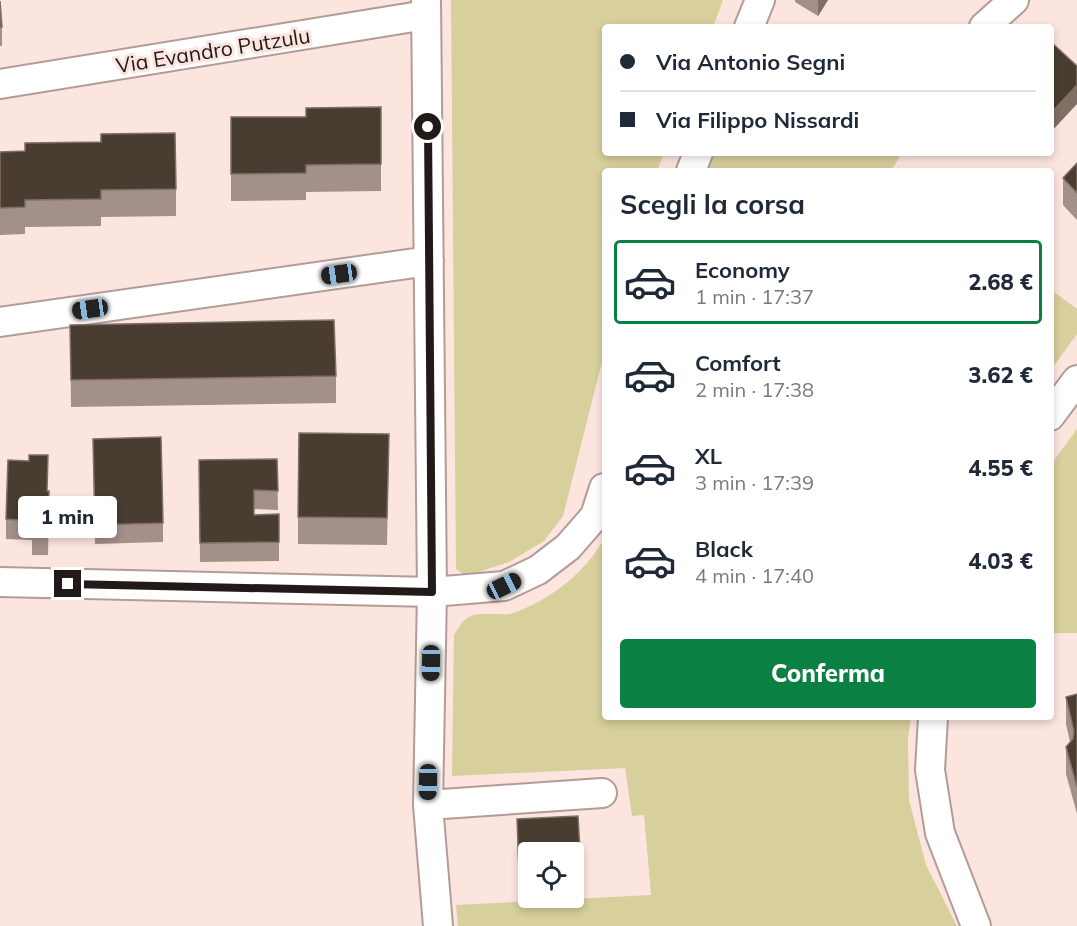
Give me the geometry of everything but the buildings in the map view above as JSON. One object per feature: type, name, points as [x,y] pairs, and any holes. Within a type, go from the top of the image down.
[{"type":"street","points":[[750,24],[760,0]]},
{"type":"street","points":[[987,24],[1014,0]]},
{"type":"street","points":[[426,8],[432,592],[428,806],[438,926]]},
{"type":"street","name":"Via Evandro Putzulu","points":[[0,84],[426,8]]},
{"type":"street","points":[[0,322],[429,261]]},
{"type":"street","points":[[1054,411],[1077,380]]},
{"type":"street","points":[[0,582],[432,592],[504,586],[538,570],[568,547],[595,516],[602,494]]},
{"type":"street","points":[[933,720],[930,770],[940,833],[976,926]]},
{"type":"street","points":[[428,806],[602,792]]},
{"type":"shaded area","points":[[451,0],[723,0],[714,24],[602,24],[602,156],[663,156],[658,168],[602,168],[602,362],[563,516],[544,541],[509,562],[466,576],[456,569]]},
{"type":"shaded area","points":[[714,156],[900,156],[893,168],[708,168]]},
{"type":"shaded area","points":[[1054,292],[1077,309],[1077,334],[1054,366]]},
{"type":"shaded area","points":[[1077,429],[1077,633],[1054,633],[1054,461]]},
{"type":"shaded area","points":[[602,542],[602,720],[911,720],[908,740],[909,800],[926,865],[957,926],[458,926],[456,905],[518,902],[518,908],[584,908],[584,898],[651,895],[644,815],[632,816],[625,768],[452,776],[454,635],[459,627],[472,616],[509,614],[527,608],[553,593],[587,564]]},
{"type":"route","points":[[68,584],[432,592],[428,127]]}]
